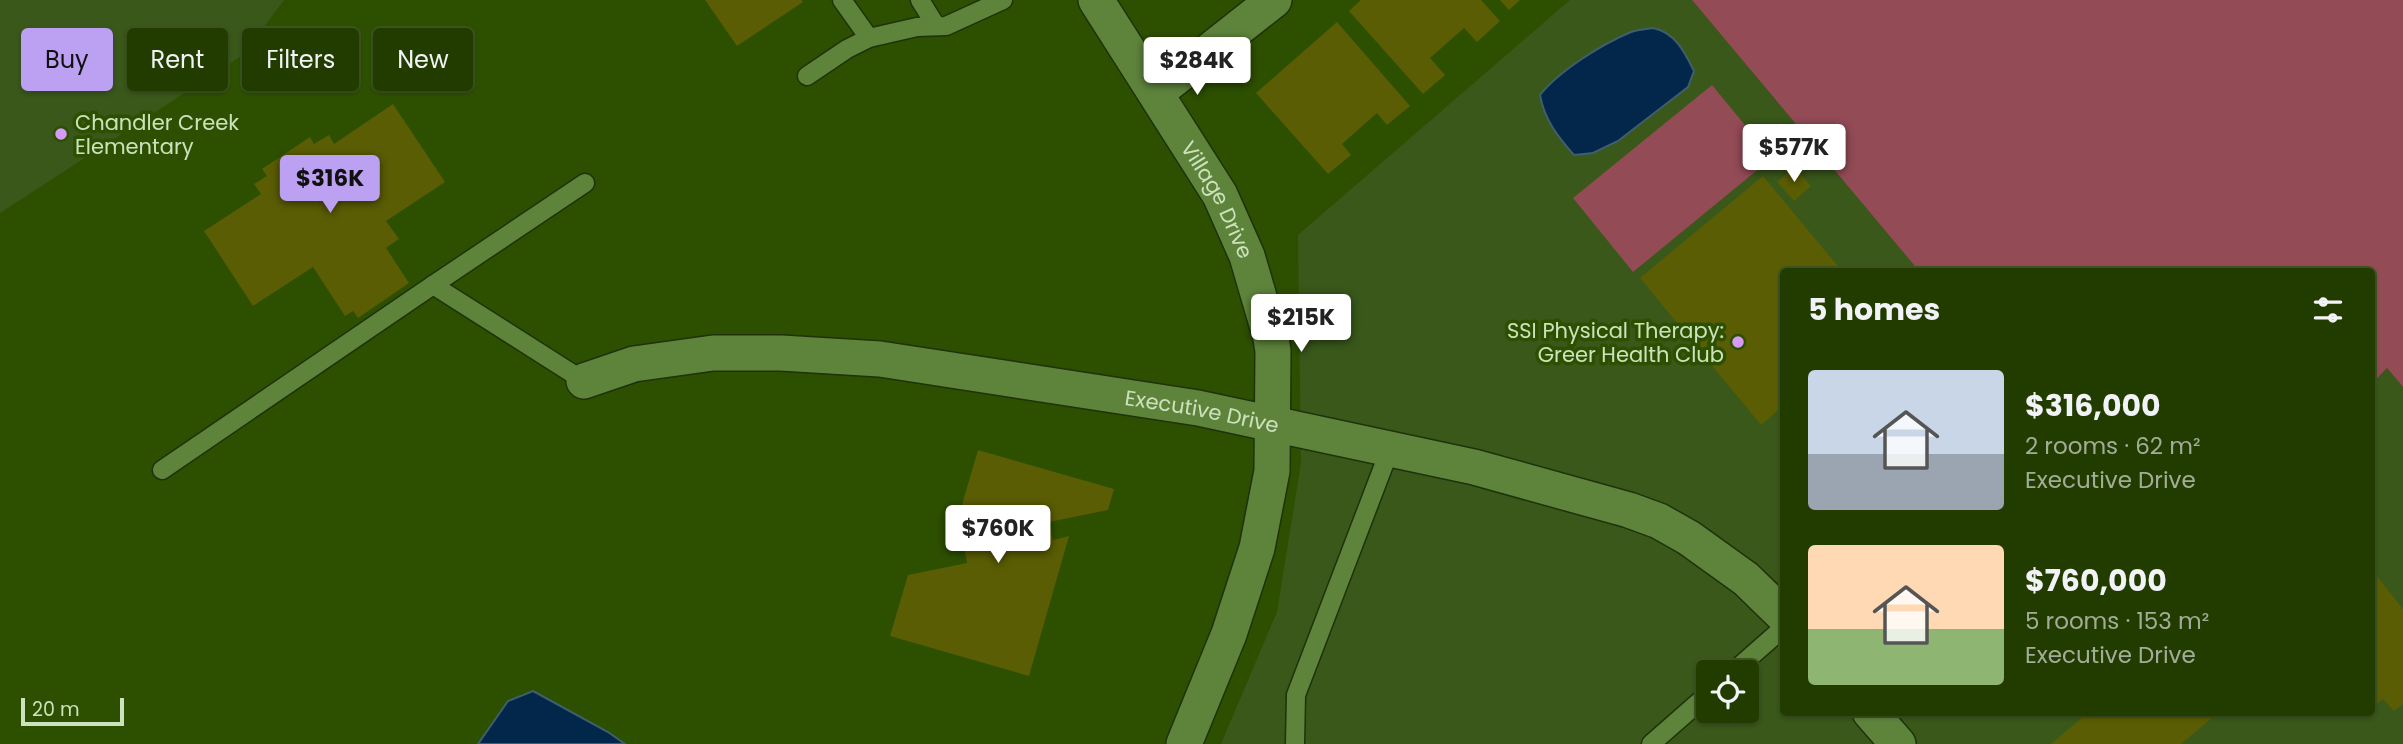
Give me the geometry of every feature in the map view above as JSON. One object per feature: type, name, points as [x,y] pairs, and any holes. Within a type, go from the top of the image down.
[{"type":"street","name":"Village Drive","points":[[1096,0],[1220,195],[1247,256],[1271,338],[1272,471],[1256,548],[1229,635],[1184,744]]},
{"type":"street","points":[[1156,93],[1274,0]]},
{"type":"street","name":"Executive Drive","points":[[584,381],[634,364],[713,353],[781,353],[880,359],[1198,408],[1474,467],[1629,510],[1659,521],[1689,538],[1735,570],[1780,612]]},
{"type":"street","points":[[1874,716],[1898,744]]},
{"type":"lane","points":[[842,0],[869,38]]},
{"type":"lane","points":[[920,0],[936,26]]},
{"type":"lane","points":[[807,76],[847,49],[869,38],[917,27],[947,26],[1003,0]]},
{"type":"lane","points":[[162,470],[585,183]]},
{"type":"lane","points":[[433,285],[584,381]]},
{"type":"lane","points":[[1295,744],[1296,695],[1390,449]]},
{"type":"lane","points":[[1747,660],[1780,631]]},
{"type":"lane","points":[[1651,744],[1696,705]]},
{"type":"shaded area","name":"Chandler Creek Elementary","points":[[0,0],[284,0],[263,28],[242,28],[242,56],[228,65],[228,28],[127,28],[127,91],[188,91],[0,213]]},
{"type":"shaded area","points":[[1570,0],[1692,0],[1916,268],[1780,268],[1780,716],[2375,716],[2375,381],[2387,368],[2403,387],[2403,744],[1221,744],[1277,612],[1301,463],[1298,235]]},
{"type":"shaded area","points":[[1692,0],[2403,0],[2403,387],[2387,368],[2375,381],[2375,268],[1916,268]]},
{"type":"shaded area","points":[[1712,85],[1772,158],[1633,272],[1573,198]]},
{"type":"water","points":[[1653,28],[1661,30],[1673,39],[1687,57],[1694,71],[1688,87],[1618,141],[1593,153],[1574,155],[1553,127],[1540,95],[1569,68],[1594,51],[1631,32]]},
{"type":"water","points":[[533,691],[625,744],[478,744],[508,701]]},
{"type":"building","points":[[705,0],[801,0],[803,2],[737,46]]},
{"type":"building","points":[[1361,0],[1481,0],[1500,21],[1477,42],[1464,28],[1430,58],[1445,75],[1423,94],[1349,11]]},
{"type":"building","points":[[1500,0],[1520,0],[1509,10]]},
{"type":"building","points":[[1337,22],[1410,106],[1387,125],[1377,113],[1342,144],[1351,155],[1328,174],[1256,93]]},
{"type":"building","points":[[393,104],[445,182],[386,221],[399,239],[386,248],[409,283],[358,318],[353,311],[345,316],[313,267],[253,306],[204,231],[261,194],[254,184],[267,176],[262,169],[310,137],[314,144],[329,135],[334,144]]},
{"type":"building","points":[[1794,167],[1811,186],[1794,201],[1777,182]]},
{"type":"building","name":"SSI Physical Therapy: Greer Health Club","points":[[1763,176],[1840,268],[1780,268],[1780,409],[1761,425],[1640,278]]},
{"type":"building","points":[[978,450],[1114,489],[1108,510],[1049,522],[1053,540],[1069,536],[1029,676],[890,636],[908,575],[967,563],[964,547],[949,549]]},
{"type":"building","points":[[2375,574],[2403,609],[2403,704],[2394,711],[2383,699],[2375,705]]},
{"type":"building","points":[[2084,716],[2214,716],[2181,744],[2051,744]]},
{"type":"place","name":"Chandler Creek Elementary","points":[[61,134]]},
{"type":"place","name":"SSI Physical Therapy: Greer Health Club","points":[[1738,342]]}]
